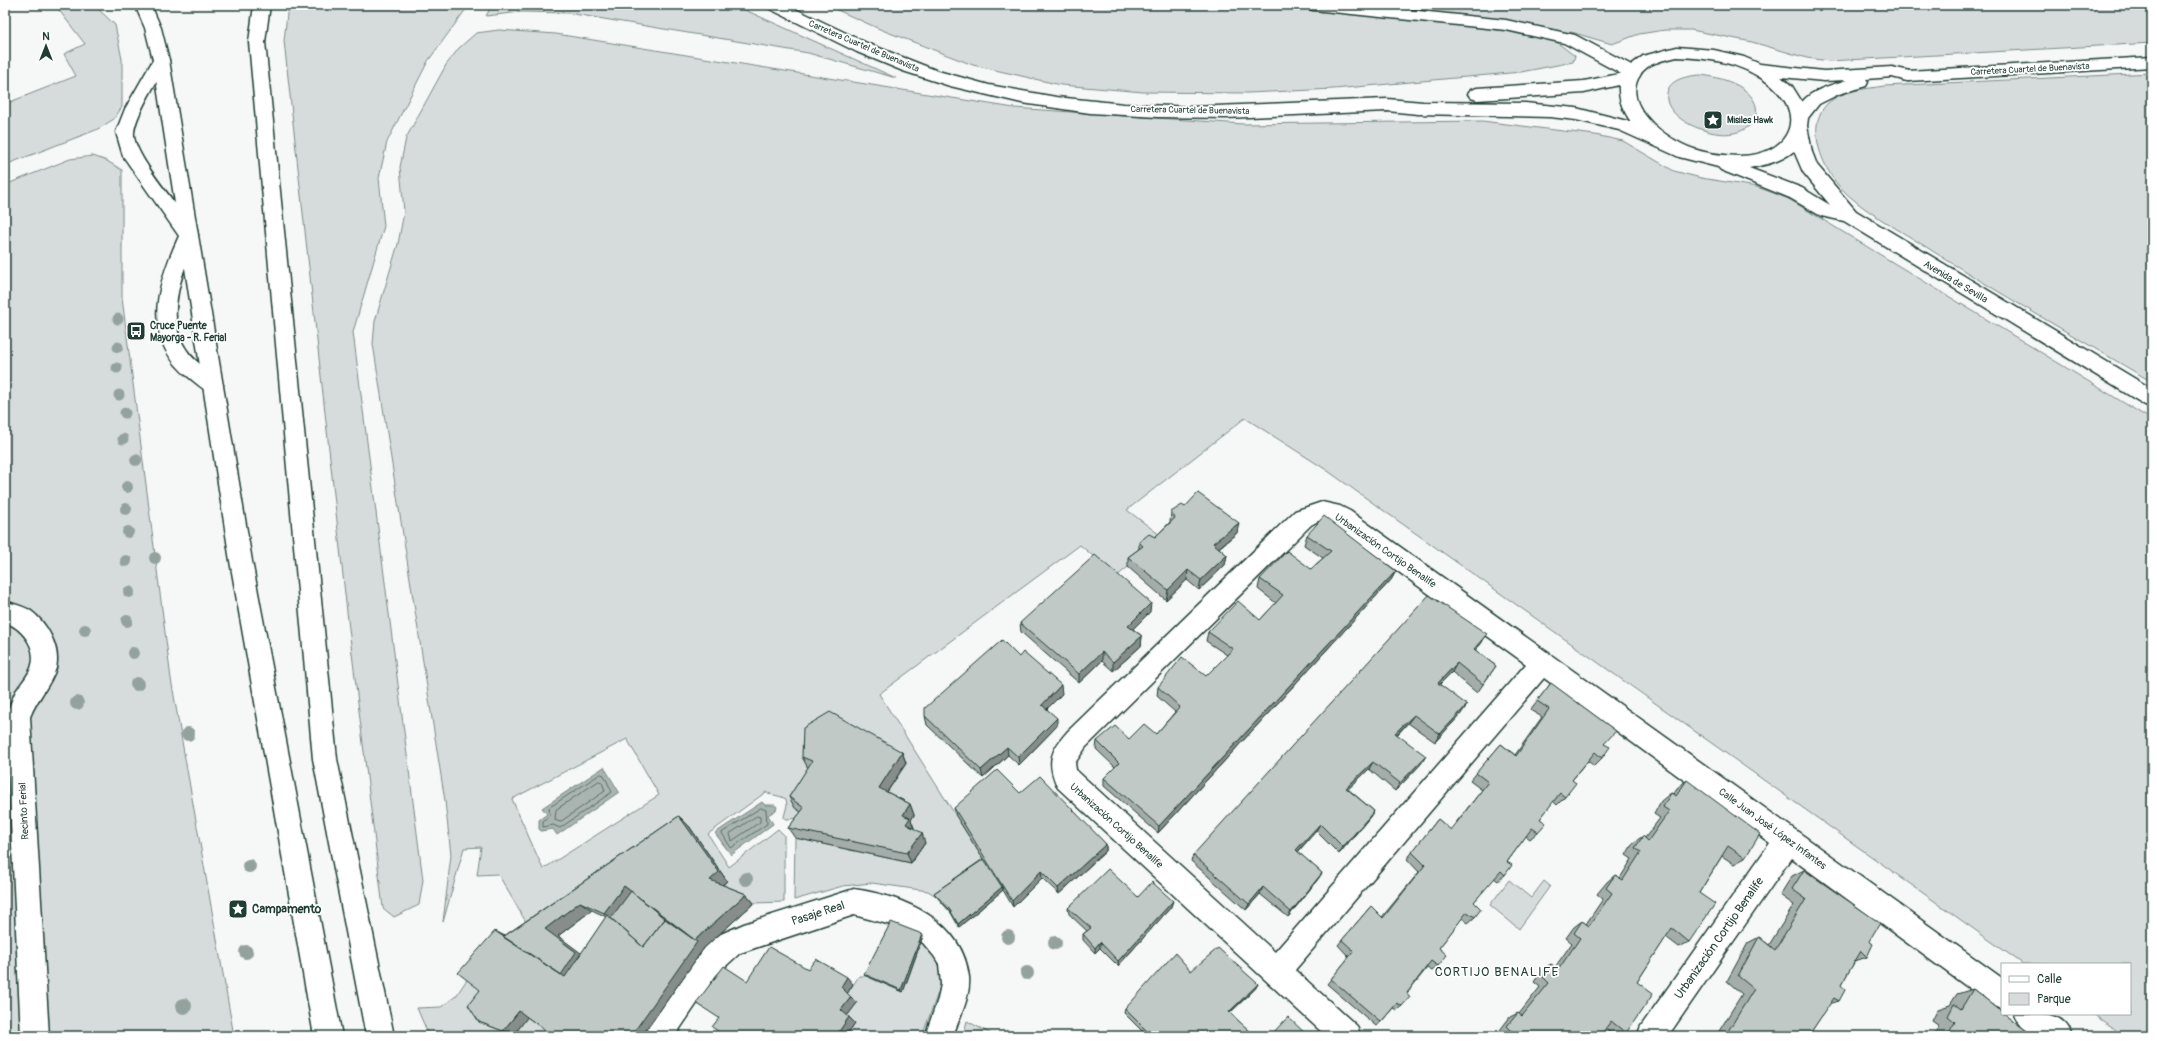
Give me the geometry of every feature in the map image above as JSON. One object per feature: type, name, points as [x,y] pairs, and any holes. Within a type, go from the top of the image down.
[{"type":"main road","points":[[143,5],[153,28],[161,60],[241,561],[328,1036]]},
{"type":"main road","points":[[262,5],[257,42],[325,759],[380,1036]]},
{"type":"main road","name":"Carretera Cuartel de Buenavista","points":[[774,5],[861,47],[919,70],[982,89],[1041,101],[1142,110],[1226,112],[1384,104],[1421,108],[1504,108],[1580,115],[1625,126],[1667,144]]},
{"type":"main road","points":[[1313,5],[1506,25],[1569,39],[1632,75]]},
{"type":"main road","points":[[1800,122],[1795,103],[1786,90],[1772,78],[1755,68],[1716,54],[1676,52],[1659,56],[1645,62],[1632,75],[1628,82],[1626,94],[1629,107],[1642,125],[1667,144],[1687,153],[1708,159],[1796,193],[1827,211],[1849,216]]},
{"type":"main road","points":[[161,60],[134,109],[126,132],[129,152],[189,235]]},
{"type":"main road","name":"Carretera Cuartel de Buenavista","points":[[1908,76],[2152,62]]},
{"type":"main road","points":[[1755,68],[1824,76],[1892,72],[1908,76]]},
{"type":"main road","points":[[1384,104],[1416,97],[1584,87],[1632,75]]},
{"type":"main road","points":[[1708,159],[1730,162],[1751,162],[1770,158],[1784,150],[1795,141],[1800,122],[1813,100],[1833,90],[1858,82],[1899,81],[1908,76]]},
{"type":"main road","name":"Avenida de Sevilla","points":[[1800,122],[1802,145],[1813,174],[1840,202],[1849,216],[2152,399]]},
{"type":"main road","points":[[189,235],[174,270],[169,297],[168,320],[176,351],[189,366],[213,384]]},
{"type":"main road","name":"Urbanización Cortijo Benalife","points":[[1347,1036],[1277,970],[1067,779],[1064,773],[1062,760],[1063,755],[1303,518],[1316,511],[1329,511],[1336,513],[1543,662]]},
{"type":"main road","name":"Recinto Ferial","points":[[5,611],[22,618],[34,630],[44,647],[44,667],[24,700],[18,717],[35,1036]]},
{"type":"main road","points":[[1277,970],[1543,662]]},
{"type":"main road","name":"Calle Juan José López Infantes","points":[[1543,662],[2001,994]]},
{"type":"main road","name":"Urbanización Cortijo Benalife","points":[[1651,1036],[1788,839]]},
{"type":"main road","name":"Pasaje Real","points":[[659,1036],[710,959],[727,946],[739,939],[854,902],[870,904],[908,918],[924,928],[939,941],[949,957],[955,976],[953,990],[939,1036]]},
{"type":"main road","points":[[313,1036],[322,1007]]},
{"type":"main road","points":[[2029,1015],[2059,1036]]},
{"type":"green space","points":[[55,5],[94,5],[115,25],[122,59],[122,107],[114,119],[96,130],[5,165],[5,104],[76,76],[64,54],[85,44]]},
{"type":"green space","points":[[288,5],[469,5],[428,61],[387,142],[379,178],[384,226],[353,332],[423,880],[419,905],[394,917],[383,908],[347,612],[284,41]]},
{"type":"green space","points":[[492,5],[734,5],[896,78],[808,53],[568,13],[521,12],[486,16]]},
{"type":"green space","points":[[826,5],[2152,5],[2152,43],[1829,61],[1807,58],[1752,42],[1691,30],[1665,30],[1639,34],[1612,44],[1571,32],[1554,36],[1555,41],[1575,56],[1573,62],[1521,72],[1334,89],[1248,93],[1143,92],[1061,85],[973,65],[882,30]]},
{"type":"green space","points":[[499,30],[556,34],[1014,108],[1243,124],[1482,121],[1595,135],[1623,141],[1674,171],[1701,178],[1757,187],[1787,198],[2152,420],[2152,1036],[2124,1036],[2094,1015],[2131,1015],[2131,963],[2022,963],[1325,469],[1245,418],[1127,510],[1164,538],[1117,576],[1080,545],[879,694],[985,862],[936,896],[928,891],[872,883],[843,886],[794,900],[795,838],[911,863],[925,843],[907,825],[914,815],[883,798],[906,764],[811,818],[785,819],[784,817],[787,805],[786,799],[766,792],[708,834],[729,867],[778,829],[784,835],[784,902],[754,903],[719,888],[688,826],[533,934],[498,874],[477,875],[481,847],[464,848],[443,922],[451,855],[445,801],[373,344],[375,321],[398,244],[404,212],[400,167],[406,138],[446,65],[459,48],[476,33]],"holes":[[[627,739],[659,795],[543,869],[512,799]]]},
{"type":"green space","points":[[2152,73],[2152,382],[2037,315],[1868,211],[1848,195],[1832,177],[1826,166],[1818,141],[1817,128],[1819,117],[1825,106],[1841,95],[1859,90],[1884,86]]},
{"type":"green space","name":"Misiles Hawk","points":[[1701,75],[1729,82],[1747,92],[1756,105],[1755,117],[1748,127],[1733,133],[1713,133],[1689,124],[1672,111],[1668,104],[1667,93],[1672,84],[1682,78]]},
{"type":"green space","points":[[93,156],[107,161],[122,170],[122,298],[171,679],[234,1036],[5,1036],[5,185],[70,159]]},
{"type":"green space","points":[[1509,880],[1531,898],[1544,881],[1550,886],[1519,929],[1490,905]]},
{"type":"green space","points":[[923,936],[940,958],[941,985],[922,1036],[846,1036],[855,1023],[847,1016],[857,1003],[847,994],[859,976],[866,976]]},
{"type":"green space","points":[[468,978],[529,1015],[555,1036],[429,1036],[417,1008],[441,1007],[456,996]]},
{"type":"green space","points":[[967,1021],[995,1036],[963,1036]]},
{"type":"water","points":[[604,767],[619,792],[557,835],[553,829],[541,831],[539,829],[539,820],[547,814],[542,808]]},
{"type":"water","points":[[762,802],[765,805],[775,805],[777,807],[776,810],[768,815],[773,824],[731,855],[715,833]]},
{"type":"building","points":[[1198,493],[1239,523],[1213,543],[1227,555],[1201,580],[1188,570],[1168,590],[1128,557],[1143,546],[1139,542],[1149,534],[1155,537],[1175,518],[1171,512],[1182,505],[1185,507]]},
{"type":"building","points":[[1324,516],[1396,571],[1159,826],[1104,778],[1119,763],[1097,741],[1115,726],[1129,739],[1144,724],[1156,734],[1180,707],[1158,687],[1182,657],[1206,676],[1233,649],[1208,632],[1238,601],[1260,620],[1283,595],[1260,579],[1287,551],[1311,569],[1331,551],[1307,535]]},
{"type":"building","points":[[1095,555],[1151,603],[1128,626],[1142,636],[1113,662],[1102,652],[1079,674],[1020,623]]},
{"type":"building","points":[[1429,595],[1487,634],[1474,649],[1496,666],[1483,684],[1457,663],[1438,683],[1467,705],[1440,734],[1414,715],[1395,733],[1426,756],[1400,783],[1373,762],[1346,788],[1374,811],[1343,847],[1320,824],[1296,850],[1322,873],[1291,912],[1263,887],[1249,904],[1193,855]]},
{"type":"building","points":[[1002,640],[1019,657],[1023,652],[1061,685],[1042,705],[1057,718],[1018,757],[1007,747],[981,770],[925,716],[925,708]]},
{"type":"building","points":[[1551,683],[1616,731],[1604,744],[1610,747],[1602,758],[1595,752],[1572,780],[1576,783],[1565,797],[1560,793],[1540,819],[1546,823],[1538,832],[1532,828],[1507,862],[1512,865],[1505,875],[1501,871],[1474,902],[1481,909],[1475,917],[1467,912],[1439,948],[1447,955],[1438,966],[1431,961],[1407,993],[1410,997],[1402,1006],[1397,1003],[1381,1022],[1331,979],[1354,951],[1342,940],[1371,906],[1383,918],[1425,865],[1412,852],[1438,819],[1451,830],[1488,782],[1476,773],[1501,744],[1516,756],[1549,709],[1537,701]]},
{"type":"building","points":[[830,712],[902,752],[879,788],[910,804],[903,815],[910,818],[906,824],[922,833],[907,853],[788,828],[804,808],[789,797],[812,761],[802,757],[803,728]]},
{"type":"building","points":[[997,770],[1020,793],[1040,776],[1106,844],[1058,888],[1041,871],[1012,901],[954,808]]},
{"type":"building","points":[[1687,780],[1760,834],[1745,858],[1728,846],[1699,893],[1715,904],[1689,942],[1672,928],[1637,982],[1653,994],[1626,1033],[1611,1021],[1600,1036],[1510,1036],[1513,1032],[1507,1026],[1518,1013],[1522,1016],[1549,983],[1543,977],[1551,964],[1558,970],[1580,938],[1574,933],[1582,921],[1589,926],[1612,893],[1606,888],[1615,875],[1623,880],[1641,852],[1635,848],[1643,836],[1648,841],[1669,811],[1663,807],[1671,793],[1676,796]]},
{"type":"building","points":[[679,816],[719,872],[710,880],[746,894],[695,940],[624,886],[604,913],[580,902],[545,929],[576,952],[561,975],[503,937]]},
{"type":"building","points":[[984,859],[1002,887],[958,924],[950,910],[934,893]]},
{"type":"building","points":[[1108,869],[1138,897],[1152,882],[1173,901],[1118,961],[1100,942],[1095,948],[1083,934],[1091,928],[1068,908]]},
{"type":"building","points":[[1804,870],[1880,923],[1869,941],[1873,944],[1867,957],[1861,951],[1841,985],[1845,990],[1839,1001],[1834,998],[1811,1032],[1816,1036],[1725,1036],[1754,989],[1738,976],[1759,937],[1775,950],[1806,899],[1792,889]]},
{"type":"building","points":[[631,891],[665,919],[643,947],[611,918]]},
{"type":"building","points":[[607,915],[643,947],[665,919],[697,942],[631,1036],[542,1036],[546,1031],[519,1011],[503,1031],[479,1022],[468,1005],[480,990],[458,973],[495,931],[565,977]]},
{"type":"building","points":[[891,922],[922,934],[901,990],[864,974]]},
{"type":"building","points":[[769,947],[808,969],[816,959],[847,977],[841,987],[851,997],[841,1010],[849,1017],[836,1036],[725,1036],[712,1027],[719,1018],[696,1003],[724,966],[747,981]]},
{"type":"building","points":[[1218,948],[1258,984],[1229,1012],[1255,1036],[1152,1036],[1125,1009],[1175,953],[1191,971]]},
{"type":"building","points":[[1973,989],[2001,1011],[2001,1015],[2006,1015],[2033,1036],[1947,1036],[1955,1022],[1948,1016],[1954,1004],[1961,1009]]},
{"type":"building","points":[[1288,1017],[1308,1036],[1270,1036]]},
{"type":"place","name":"Misiles Hawk","points":[[1713,120]]},
{"type":"place","name":"Cruce Puente Mayorga - R. Ferial","points":[[136,331]]},
{"type":"place","name":"Campamento","points":[[238,909]]},
{"type":"district","name":"CORTIJO BENALIFE","points":[[1497,971]]}]
